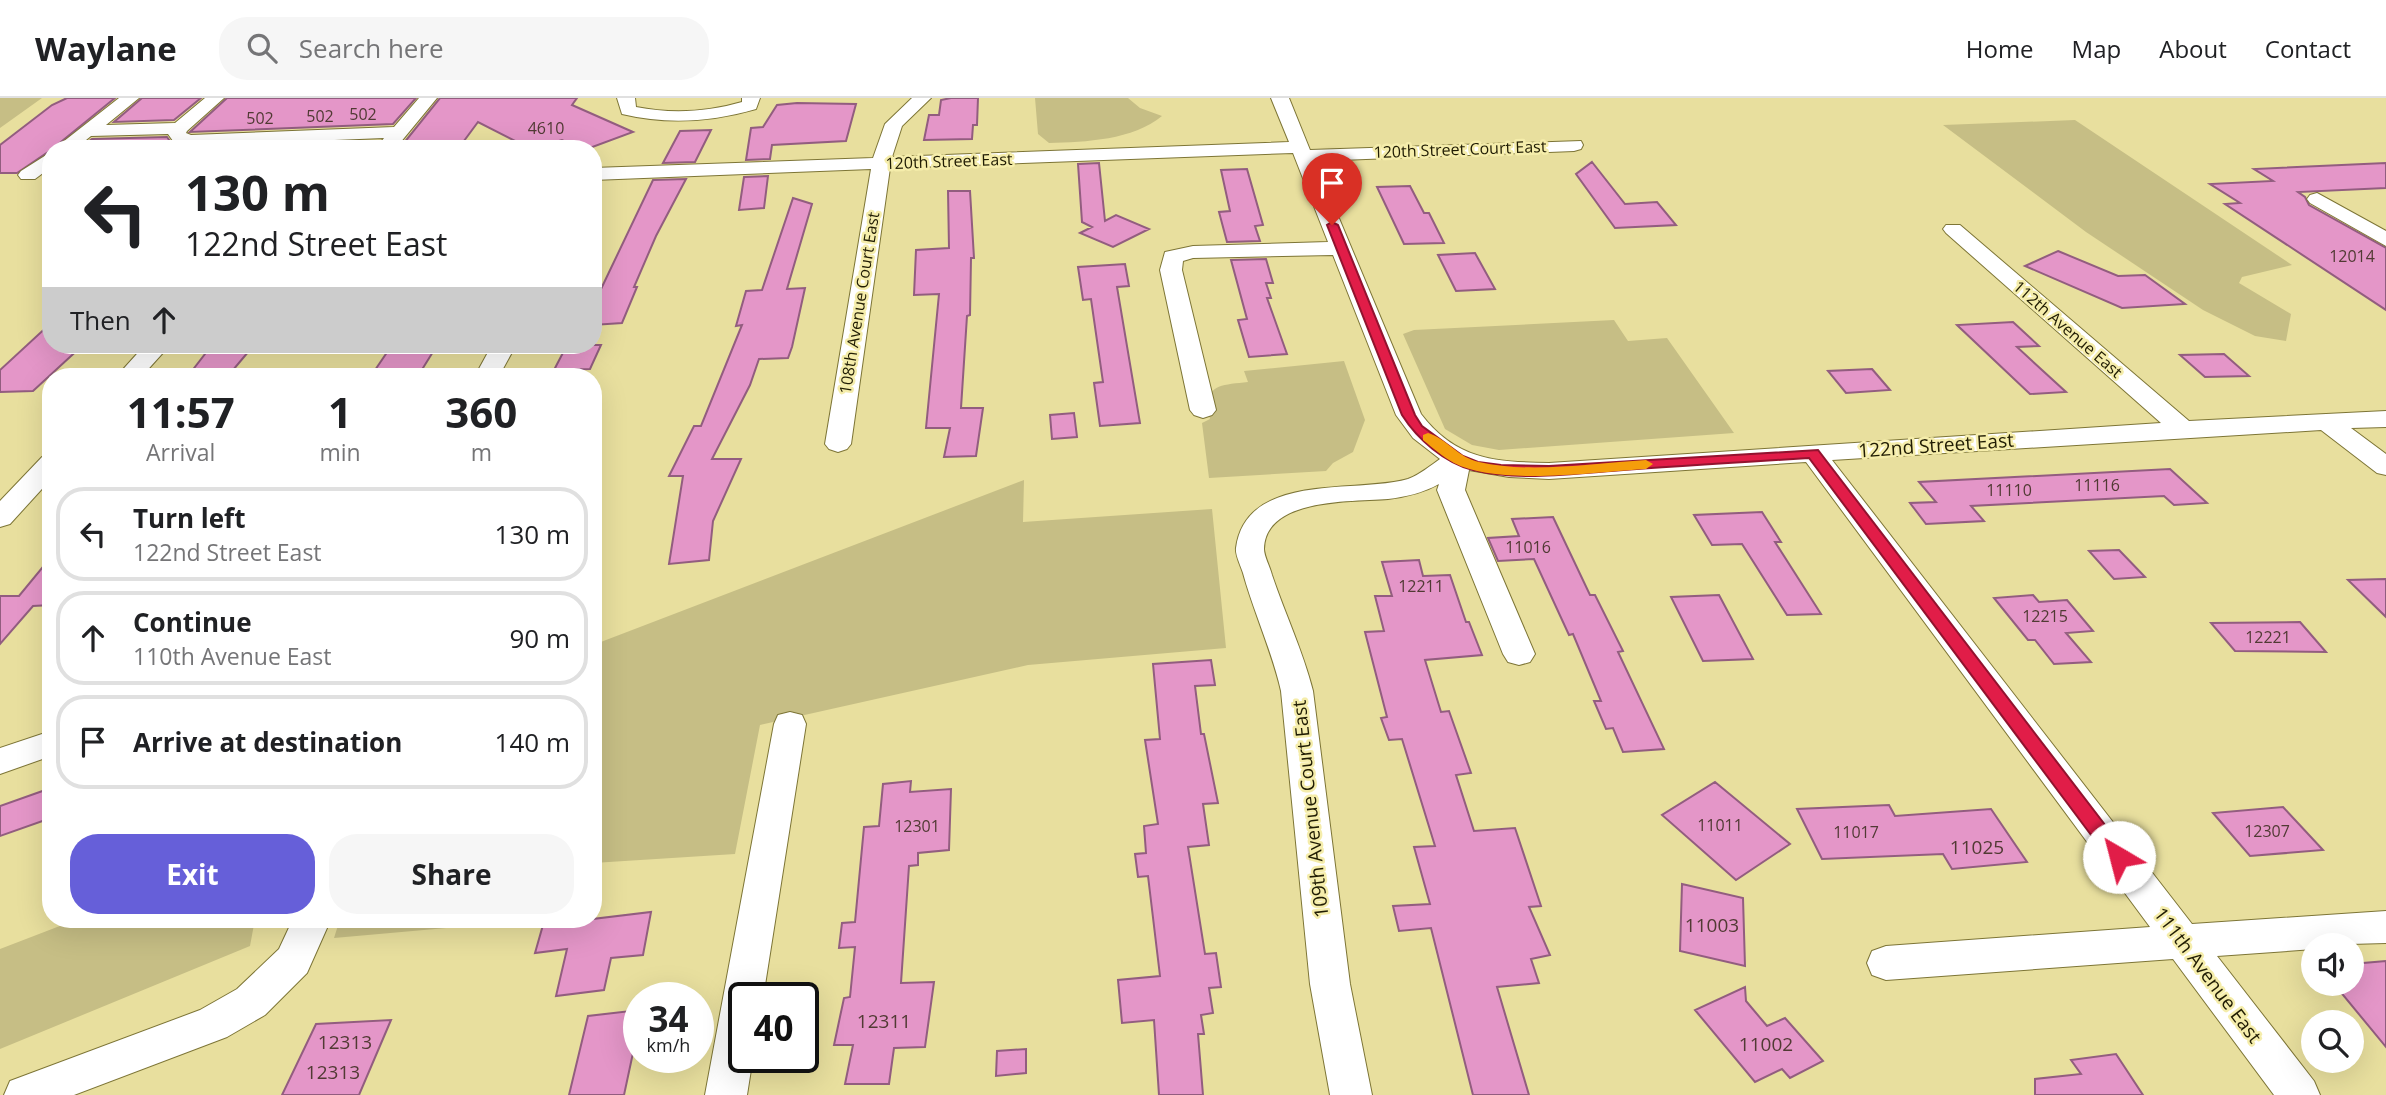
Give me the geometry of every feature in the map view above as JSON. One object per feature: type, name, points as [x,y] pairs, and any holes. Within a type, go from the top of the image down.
[{"type":"street","points":[[75,140],[130,98]]},
{"type":"street","points":[[186,140],[179,137],[177,133],[180,128],[215,98]]},
{"type":"street","points":[[392,140],[428,98]]},
{"type":"street","points":[[627,104],[643,114],[720,113],[750,105],[751,98]]},
{"type":"street","name":"108th Avenue Court East","points":[[838,443],[881,163],[894,124],[922,98]]},
{"type":"street","points":[[1280,98],[1409,415],[1417,429],[1458,459],[1451,490],[1519,654]]},
{"type":"street","points":[[87,131],[180,128]]},
{"type":"street","points":[[212,140],[399,132]]},
{"type":"street","name":"120th Street Court East","points":[[1302,152],[1574,145]]},
{"type":"street","name":"120th Street East","points":[[602,177],[881,163],[1302,152]]},
{"type":"street","points":[[28,175],[42,165]]},
{"type":"street","points":[[2317,199],[2386,240]]},
{"type":"street","name":"112th Avenue East","points":[[1952,229],[2183,429]]},
{"type":"street","points":[[1203,410],[1171,270],[1173,257],[1193,252],[1342,248]]},
{"type":"street","points":[[136,368],[150,354]]},
{"type":"street","name":"122nd Street East","points":[[1458,459],[1475,466],[1501,470],[1549,471],[2183,429],[2386,419]]},
{"type":"street","points":[[2327,422],[2386,467]]},
{"type":"street","name":"111th Avenue East","points":[[1813,453],[2299,1095]]},
{"type":"street","name":"109th Avenue Court East","points":[[1351,1095],[1330,984],[1297,691],[1291,666],[1272,622],[1250,549],[1256,529],[1271,513],[1294,501],[1315,495],[1377,494],[1415,486],[1458,459]]},
{"type":"street","points":[[0,518],[42,473]]},
{"type":"street","points":[[726,1095],[790,724]]},
{"type":"street","points":[[0,761],[42,746]]},
{"type":"street","points":[[1886,963],[2386,927]]},
{"type":"street","points":[[25,1095],[213,1024],[251,1002],[293,961],[308,928]]},
{"type":"shaded area","points":[[0,98],[42,98],[0,128]]},
{"type":"shaded area","points":[[1035,98],[1128,98],[1140,108],[1162,116],[1123,135],[1049,143],[1038,134]]},
{"type":"shaded area","points":[[2075,120],[2292,265],[2242,277],[2239,283],[2291,314],[2286,341],[2255,336],[2203,310],[2086,232],[1943,125]]},
{"type":"shaded area","points":[[1614,320],[1628,341],[1667,338],[1734,433],[1499,450],[1472,445],[1445,429],[1403,334],[1414,330]]},
{"type":"shaded area","points":[[1344,361],[1365,420],[1353,452],[1333,463],[1326,471],[1209,478],[1202,423],[1210,419],[1208,399],[1215,389],[1248,382],[1244,371]]},
{"type":"shaded area","points":[[1024,480],[1023,522],[1212,509],[1226,648],[1028,665],[760,725],[735,854],[602,862],[602,642]]},
{"type":"shaded area","points":[[55,928],[253,928],[250,946],[0,1049],[0,949]]},
{"type":"shaded area","points":[[337,928],[446,928],[334,938]]},
{"type":"building","points":[[67,98],[115,98],[63,140],[42,140],[42,156],[17,173],[0,173],[0,145],[52,105]]},
{"type":"building","points":[[142,98],[201,98],[174,120],[114,122]]},
{"type":"building","points":[[227,98],[416,98],[393,124],[190,132]]},
{"type":"building","points":[[440,98],[577,98],[572,105],[633,132],[602,143],[602,140],[513,140],[478,122],[465,140],[406,140]]},
{"type":"building","points":[[978,98],[977,125],[973,125],[972,139],[924,140],[929,115],[939,115],[941,100]]},
{"type":"building","points":[[856,104],[846,141],[772,145],[770,159],[746,160],[751,128],[763,127],[777,105]]},
{"type":"building","points":[[711,130],[695,162],[663,163],[680,131]]},
{"type":"building","points":[[167,137],[169,140],[91,140]]},
{"type":"building","points":[[1592,162],[1625,204],[1657,202],[1676,225],[1615,228],[1576,174]]},
{"type":"building","points":[[1099,163],[1105,221],[1116,215],[1149,229],[1113,247],[1080,233],[1092,227],[1082,222],[1078,164]]},
{"type":"building","points":[[2386,163],[2386,188],[2298,192],[2305,197],[2309,205],[2386,248],[2386,310],[2225,204],[2240,203],[2210,184],[2273,181],[2254,169]]},
{"type":"building","points":[[1247,169],[1263,225],[1255,226],[1260,241],[1227,242],[1219,212],[1230,211],[1221,170]]},
{"type":"building","points":[[768,176],[764,208],[739,210],[744,177]]},
{"type":"building","points":[[686,179],[656,236],[622,323],[602,324],[602,287],[653,180]]},
{"type":"building","points":[[1410,186],[1424,213],[1429,213],[1444,243],[1404,244],[1377,187]]},
{"type":"building","points":[[948,191],[970,191],[974,258],[971,258],[970,315],[967,316],[961,408],[983,408],[976,456],[944,457],[950,428],[926,428],[939,294],[914,295],[916,250],[949,248]]},
{"type":"building","points":[[793,198],[812,204],[787,289],[805,288],[792,347],[788,358],[759,359],[750,385],[712,459],[741,459],[713,521],[709,560],[669,564],[683,476],[669,476],[694,426],[701,426],[742,325],[736,326],[746,291],[762,290]]},
{"type":"building","points":[[2058,251],[2118,276],[2145,275],[2185,304],[2122,308],[2025,266]]},
{"type":"building","points":[[1475,253],[1495,289],[1456,291],[1438,255]]},
{"type":"building","points":[[1266,259],[1273,283],[1266,283],[1271,298],[1267,298],[1287,354],[1249,357],[1238,320],[1247,319],[1231,260]]},
{"type":"building","points":[[1125,264],[1129,286],[1117,287],[1140,423],[1100,426],[1094,383],[1103,382],[1091,299],[1083,300],[1078,267]]},
{"type":"building","points":[[2013,322],[2039,346],[2017,347],[2066,392],[2030,394],[1957,325]]},
{"type":"building","points":[[42,331],[42,354],[73,354],[58,368],[42,368],[42,383],[33,391],[0,392],[0,370]]},
{"type":"building","points":[[205,354],[246,354],[235,368],[194,368]]},
{"type":"building","points":[[386,354],[432,354],[423,368],[376,368]]},
{"type":"building","points":[[562,354],[597,354],[590,368],[555,368]]},
{"type":"building","points":[[2224,354],[2249,376],[2205,377],[2180,355]]},
{"type":"building","points":[[1872,369],[1890,390],[1846,393],[1828,371]]},
{"type":"building","points":[[1074,413],[1077,437],[1052,439],[1050,415]]},
{"type":"building","points":[[2170,469],[2207,503],[2174,505],[2164,496],[1971,506],[1984,521],[1926,524],[1910,503],[1936,502],[1919,482]]},
{"type":"building","points":[[1762,512],[1781,542],[1775,542],[1821,614],[1787,615],[1742,544],[1712,545],[1694,515]]},
{"type":"building","points":[[1553,517],[1590,595],[1595,595],[1623,651],[1618,652],[1664,749],[1623,752],[1613,728],[1606,729],[1594,701],[1601,701],[1573,634],[1569,635],[1534,559],[1498,561],[1488,538],[1519,536],[1512,519]]},
{"type":"building","points":[[2119,550],[2145,577],[2114,579],[2089,551]]},
{"type":"building","points":[[1419,560],[1423,576],[1450,575],[1466,622],[1469,622],[1482,655],[1425,660],[1441,712],[1449,711],[1471,773],[1456,775],[1474,831],[1515,828],[1541,906],[1529,907],[1550,955],[1531,959],[1539,983],[1497,987],[1529,1095],[1473,1095],[1431,928],[1399,931],[1393,906],[1430,904],[1414,847],[1435,846],[1402,739],[1389,740],[1381,718],[1387,717],[1365,632],[1384,631],[1375,596],[1392,596],[1382,562]]},
{"type":"building","points":[[42,568],[42,606],[33,606],[0,644],[0,596],[19,596]]},
{"type":"building","points":[[2386,579],[2386,617],[2348,580]]},
{"type":"building","points":[[1719,595],[1753,659],[1703,661],[1671,597]]},
{"type":"building","points":[[2033,595],[2039,602],[2067,600],[2093,631],[2066,633],[2091,662],[2054,664],[2035,640],[2028,640],[1994,598]]},
{"type":"building","points":[[2300,622],[2326,652],[2235,651],[2211,623]]},
{"type":"building","points":[[1211,660],[1215,685],[1195,686],[1201,734],[1204,734],[1218,803],[1203,804],[1209,845],[1188,847],[1205,954],[1216,953],[1221,987],[1209,988],[1213,1013],[1201,1015],[1204,1034],[1198,1034],[1203,1095],[1159,1095],[1154,1020],[1122,1023],[1118,980],[1160,976],[1148,876],[1138,877],[1135,854],[1146,853],[1144,826],[1158,824],[1145,740],[1160,739],[1153,664]]},
{"type":"building","points":[[911,781],[910,792],[951,789],[949,850],[918,853],[918,865],[909,866],[901,983],[934,982],[925,1047],[894,1048],[889,1084],[845,1084],[853,1045],[834,1045],[844,998],[850,997],[855,947],[839,948],[842,923],[855,922],[864,827],[879,826],[883,784]]},
{"type":"building","points":[[1715,782],[1790,844],[1736,880],[1662,815]]},
{"type":"building","points":[[42,791],[42,821],[0,836],[0,806]]},
{"type":"building","points":[[1889,805],[1895,816],[1991,809],[2027,862],[1952,869],[1943,854],[1822,859],[1797,809]]},
{"type":"building","points":[[2283,807],[2323,850],[2250,856],[2213,813]]},
{"type":"building","points":[[1682,884],[1743,898],[1745,966],[1680,951]]},
{"type":"building","points":[[651,912],[643,955],[611,958],[604,990],[556,996],[567,949],[535,953],[542,928],[602,928],[602,918]]},
{"type":"building","points":[[2386,961],[2386,1047],[2364,1020],[2364,1010],[2355,1010],[2344,996],[2364,996],[2364,963]]},
{"type":"building","points":[[1745,987],[1746,1001],[1767,1026],[1785,1018],[1823,1061],[1790,1078],[1782,1069],[1755,1082],[1695,1010]]},
{"type":"building","points":[[623,1012],[623,1073],[629,1073],[624,1095],[569,1095],[588,1016]]},
{"type":"building","points":[[391,1020],[359,1095],[282,1095],[316,1024]]},
{"type":"building","points":[[1026,1049],[1026,1073],[996,1076],[997,1051]]},
{"type":"building","points":[[2116,1054],[2143,1095],[2035,1095],[2035,1079],[2081,1074],[2071,1060]]},
{"type":"slow traffic","points":[[1428,437],[1458,459],[1475,466],[1501,470],[1549,471],[1646,464]]},
{"type":"route","points":[[1332,225],[1388,369],[1409,415],[1417,429],[1458,459],[1475,466],[1501,470],[1549,471],[1813,453],[2119,857]]}]
